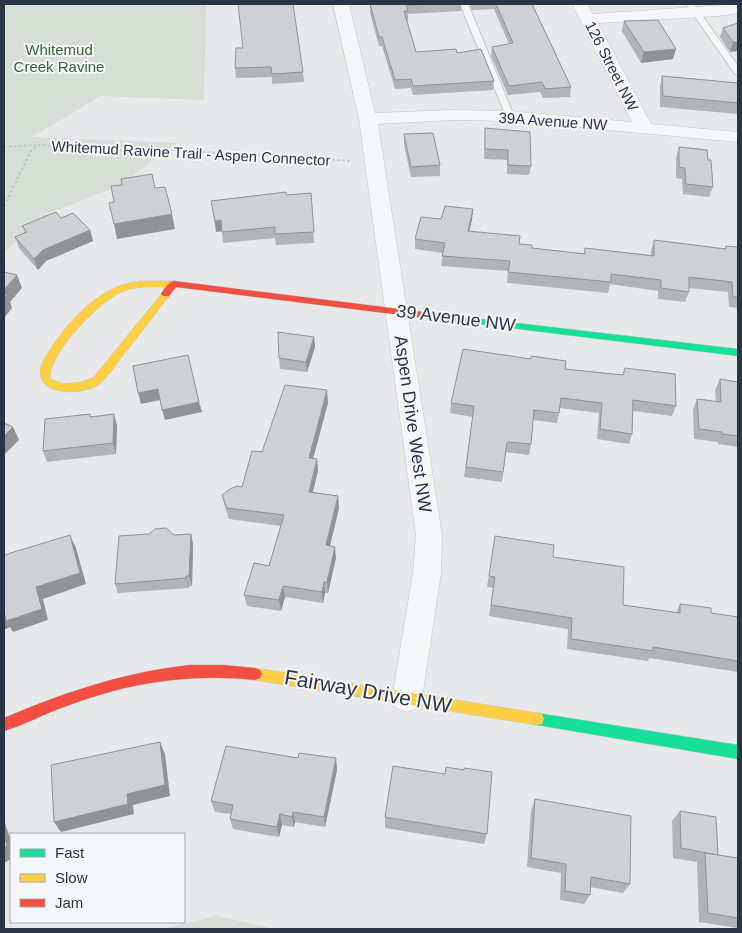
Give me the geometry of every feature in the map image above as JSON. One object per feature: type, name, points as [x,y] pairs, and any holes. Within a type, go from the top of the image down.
[{"type":"street","name":"Aspen Drive West NW","points":[[341,4],[368,119],[426,511],[429,551],[407,698]]},
{"type":"street","name":"126 Street NW","points":[[580,4],[644,128]]},
{"type":"street","points":[[588,19],[694,8],[738,8]]},
{"type":"street","name":"39A Avenue NW","points":[[368,119],[453,115],[510,116],[738,137]]},
{"type":"street","name":"39 Avenue NW","points":[[174,284],[97,381],[90,386],[73,389],[53,383],[47,377],[45,370],[52,355],[92,306],[105,295],[132,284],[174,284],[738,353]]},
{"type":"street","name":"Fairway Drive NW","points":[[4,725],[38,708],[109,684],[176,671],[237,671],[738,752]]},
{"type":"lane","points":[[464,4],[510,116]]},
{"type":"lane","points":[[694,8],[738,70]]},
{"type":"path","name":"Whitemud Ravine Trail - Aspen Connector","points":[[4,206],[31,151],[39,145],[74,144],[354,161]]},
{"type":"path","points":[[4,147],[39,145]]},
{"type":"green space","name":"Whitemud Creek Ravine","points":[[4,4],[206,4],[204,100],[101,96],[32,137],[178,143],[116,187],[47,214],[4,252]]},
{"type":"green space","points":[[216,916],[276,929],[163,929]]},
{"type":"building","points":[[238,4],[293,4],[303,72],[272,74],[271,67],[235,68],[236,48],[243,48]]},
{"type":"building","points":[[370,4],[430,4],[406,5],[408,11],[404,11],[416,52],[456,49],[457,53],[481,49],[494,81],[413,86],[411,79],[395,80],[382,37],[379,37]]},
{"type":"building","points":[[496,4],[532,4],[571,87],[545,89],[542,82],[509,86],[492,47],[513,43]]},
{"type":"building","points":[[658,20],[676,49],[644,52],[624,21]]},
{"type":"building","points":[[738,23],[738,42],[733,42],[723,28]]},
{"type":"building","points":[[662,76],[738,83],[738,103],[663,96]]},
{"type":"building","points":[[485,128],[530,132],[531,166],[508,165],[508,150],[485,149]]},
{"type":"building","points":[[433,133],[440,165],[411,167],[404,134]]},
{"type":"building","points":[[679,147],[707,150],[708,160],[711,160],[713,187],[686,184],[685,168],[679,167]]},
{"type":"building","points":[[152,174],[155,188],[165,187],[172,214],[114,224],[109,203],[114,202],[111,186],[122,185],[121,179]]},
{"type":"building","points":[[286,192],[286,195],[311,193],[314,232],[275,234],[275,227],[222,232],[221,220],[215,221],[211,201]]},
{"type":"building","points":[[445,206],[473,209],[468,231],[520,236],[519,244],[532,245],[532,248],[585,254],[585,248],[654,256],[654,240],[726,249],[726,246],[738,247],[738,297],[733,297],[732,282],[689,277],[689,292],[661,288],[661,280],[611,274],[611,282],[508,272],[510,261],[442,256],[445,243],[415,239],[421,217],[441,219]]},
{"type":"building","points":[[56,212],[61,218],[73,213],[90,230],[43,250],[34,259],[15,237],[27,232],[22,226]]},
{"type":"building","points":[[4,272],[17,275],[4,290]]},
{"type":"building","points":[[278,332],[314,337],[306,362],[279,358]]},
{"type":"building","points":[[463,349],[531,359],[531,356],[566,361],[565,369],[623,375],[625,368],[675,374],[676,406],[633,400],[632,434],[600,429],[602,403],[561,398],[559,413],[534,410],[531,444],[507,442],[503,472],[466,467],[474,406],[451,403]]},
{"type":"building","points":[[188,355],[199,402],[162,410],[158,389],[138,393],[133,366]]},
{"type":"building","points":[[720,379],[738,382],[738,436],[699,429],[697,399],[721,402]]},
{"type":"building","points":[[285,385],[327,390],[309,458],[317,459],[309,492],[338,496],[326,545],[335,547],[327,582],[324,582],[322,592],[283,586],[279,600],[244,595],[254,563],[269,566],[284,515],[227,508],[222,495],[237,486],[242,487],[252,451],[262,452]]},
{"type":"building","points":[[90,414],[90,417],[114,414],[113,443],[43,451],[45,419]]},
{"type":"building","points":[[4,423],[13,427],[4,436]]},
{"type":"building","points":[[166,528],[174,535],[191,534],[189,576],[186,576],[186,578],[115,584],[119,536],[149,534],[155,529]]},
{"type":"building","points":[[70,535],[80,573],[36,587],[42,609],[6,621],[4,615],[4,555]]},
{"type":"building","points":[[495,536],[554,545],[553,557],[624,567],[623,605],[680,613],[680,604],[711,608],[711,613],[738,617],[738,661],[653,647],[653,651],[571,639],[572,618],[491,605],[495,577],[489,576]]},
{"type":"building","points":[[160,742],[165,785],[127,794],[128,804],[54,822],[51,765]]},
{"type":"building","points":[[226,746],[298,758],[299,753],[336,758],[324,817],[293,812],[292,817],[280,814],[277,827],[230,819],[233,805],[211,801]]},
{"type":"building","points":[[393,766],[445,774],[446,767],[492,772],[487,834],[385,817]]},
{"type":"building","points":[[535,799],[631,816],[630,884],[591,877],[590,895],[565,891],[566,864],[531,858]]},
{"type":"building","points":[[680,811],[716,817],[718,855],[681,848]]},
{"type":"building","points":[[4,835],[7,846],[4,848]]},
{"type":"building","points":[[705,853],[738,858],[738,918],[708,913]]},
{"type":"traffic: fast","points":[[465,320],[738,353]]},
{"type":"traffic: fast","points":[[537,719],[738,752]]},
{"type":"traffic: slow","points":[[166,294],[97,381],[82,386],[64,388],[49,383],[45,377],[45,368],[48,361],[70,332],[101,299],[115,290],[127,286],[174,284]]},
{"type":"traffic: slow","points":[[255,674],[537,719]]},
{"type":"traffic: jam","points":[[166,294],[174,284],[465,320]]},
{"type":"traffic: jam","points":[[4,725],[64,700],[126,681],[190,671],[223,671],[255,674]]}]
